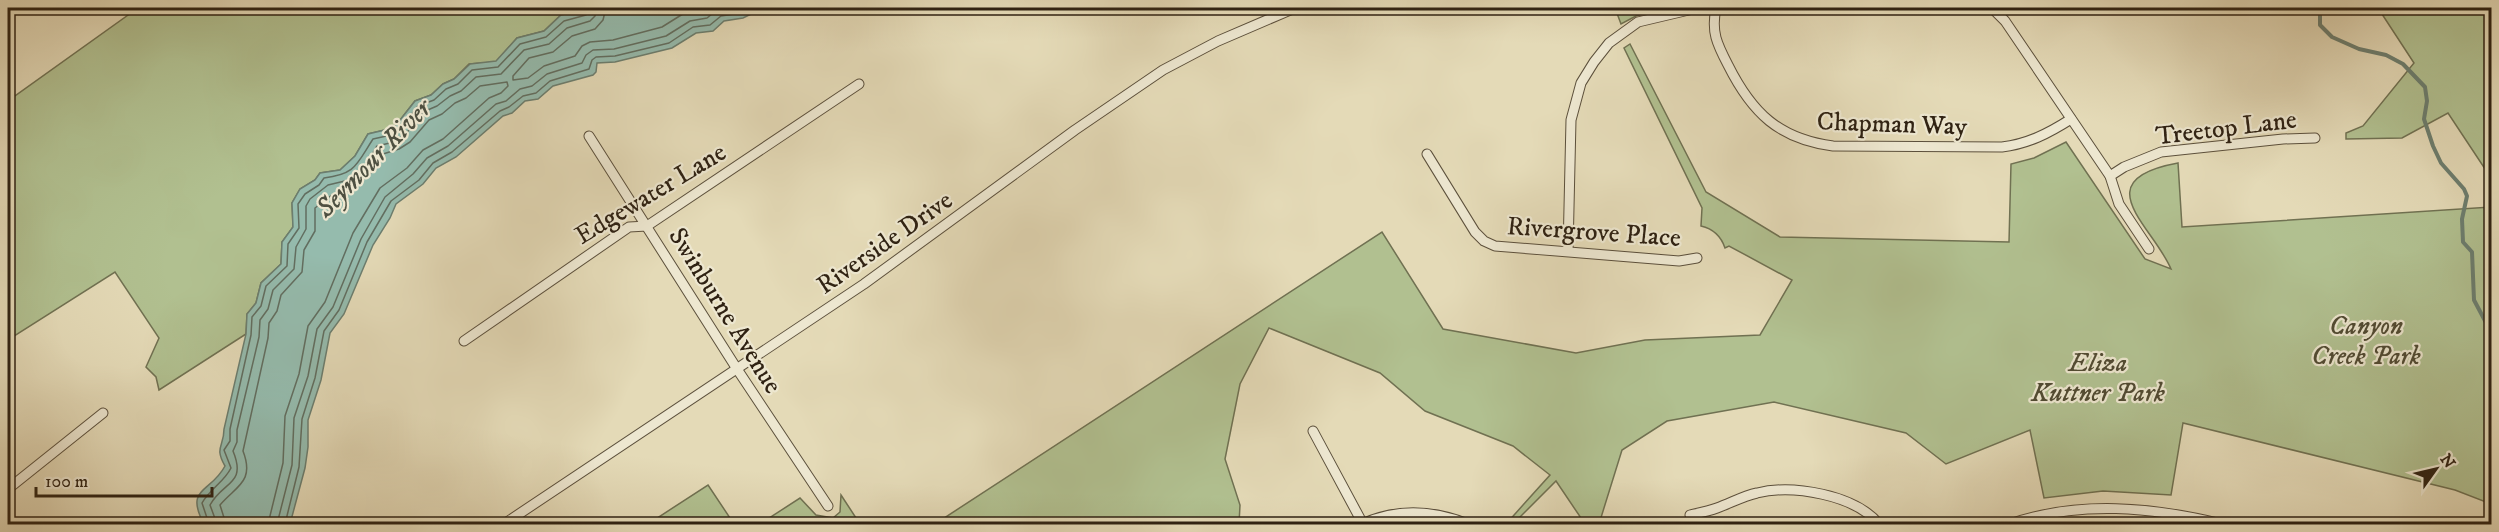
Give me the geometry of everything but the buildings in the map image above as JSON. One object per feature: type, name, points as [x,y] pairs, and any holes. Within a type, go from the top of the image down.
[{"type":"street","name":"Riverside Drive","points":[[504,525],[864,284],[1076,130],[1163,70],[1226,37],[1295,8]]},
{"type":"street","name":"Chapman Way","points":[[1716,8],[1715,40],[1741,90],[1754,108],[1767,120],[1810,143],[1845,146],[2002,147],[2019,145],[2039,138],[2071,119]]},
{"type":"street","points":[[1568,251],[1571,120],[1581,83],[1594,62],[1610,43],[1638,22],[1693,9],[1721,8]]},
{"type":"street","points":[[1885,8],[1992,8],[2005,21],[2110,176],[2119,204],[2149,249]]},
{"type":"street","name":"Edgewater Lane","points":[[464,341],[629,227],[647,226],[859,84]]},
{"type":"street","name":"Swinburne Avenue","points":[[589,136],[737,369],[828,506]]},
{"type":"street","name":"Treetop Lane","points":[[2110,176],[2124,166],[2161,152],[2217,145],[2315,138]]},
{"type":"street","name":"Rivergrove Place","points":[[1427,154],[1475,232],[1484,241],[1495,246],[1679,261],[1697,258]]},
{"type":"street","points":[[8,489],[103,413]]},
{"type":"street","points":[[1313,431],[1363,524],[1394,514],[1430,512],[1468,525]]},
{"type":"street","points":[[1690,515],[1715,509],[1754,493],[1773,489],[1797,490],[1852,503],[1868,512],[1879,525]]},
{"type":"street","points":[[2010,525],[2032,517],[2094,509],[2139,509],[2189,516],[2222,525]]},
{"type":"green space","points":[[138,8],[588,8],[561,15],[544,31],[517,38],[496,62],[469,64],[454,79],[443,84],[431,95],[415,101],[397,124],[389,129],[368,134],[355,156],[340,170],[320,173],[315,180],[300,189],[292,203],[293,227],[282,242],[281,264],[261,283],[256,303],[247,314],[246,334],[159,390],[156,377],[146,367],[159,338],[115,272],[8,340],[8,101]]},
{"type":"green space","points":[[1615,8],[1666,8],[1636,16],[1621,24]]},
{"type":"green space","points":[[2378,8],[2491,8],[2491,178],[2448,113],[2402,138],[2346,139],[2346,133],[2363,126],[2414,63]]},
{"type":"green space","points":[[1630,44],[1706,192],[1780,237],[2009,242],[2011,164],[2034,158],[2066,142],[2145,259],[2171,269],[2132,206],[2130,193],[2135,181],[2150,171],[2178,163],[2182,227],[2491,207],[2491,504],[2455,490],[2183,423],[2171,495],[2103,491],[2044,498],[2030,430],[1946,464],[1906,433],[1774,402],[1667,421],[1622,450],[1599,524],[1585,524],[1556,481],[1513,524],[1506,524],[1550,475],[1513,446],[1425,411],[1380,373],[1269,328],[1240,384],[1225,459],[1240,505],[1239,524],[935,524],[1382,232],[1443,329],[1576,353],[1645,340],[1760,335],[1792,280],[1729,246],[1725,248],[1716,234],[1701,226],[1702,208],[1624,48]]},
{"type":"green space","points":[[708,485],[734,524],[648,524]]},
{"type":"green space","points":[[841,495],[860,524],[760,524],[800,498],[816,515],[833,518],[840,512]]},
{"type":"water","name":"Seymour River","points":[[588,8],[764,8],[743,18],[724,21],[713,31],[696,33],[672,48],[615,62],[597,63],[596,72],[593,75],[553,86],[538,99],[525,101],[512,113],[503,116],[456,157],[436,168],[423,184],[396,204],[373,245],[344,314],[330,333],[321,380],[308,420],[305,468],[290,524],[204,524],[197,503],[198,497],[225,466],[220,451],[246,334],[247,314],[256,303],[261,283],[281,264],[282,242],[293,227],[292,203],[300,189],[315,180],[320,173],[340,170],[355,156],[368,134],[389,129],[397,124],[415,101],[431,95],[470,64],[496,61],[517,38],[544,31],[561,15]]},
{"type":"waterway","points":[[2320,8],[2320,25],[2332,37],[2359,49],[2386,55],[2403,64],[2425,87],[2427,101],[2424,119],[2433,146],[2441,163],[2464,189],[2467,196],[2462,219],[2463,242],[2472,252],[2474,300],[2492,334]]},
{"type":"park label","name":"Canyon Creek Park","points":[[2366,340]]},
{"type":"park label","name":"Eliza Kuttner Park","points":[[2098,377]]}]
